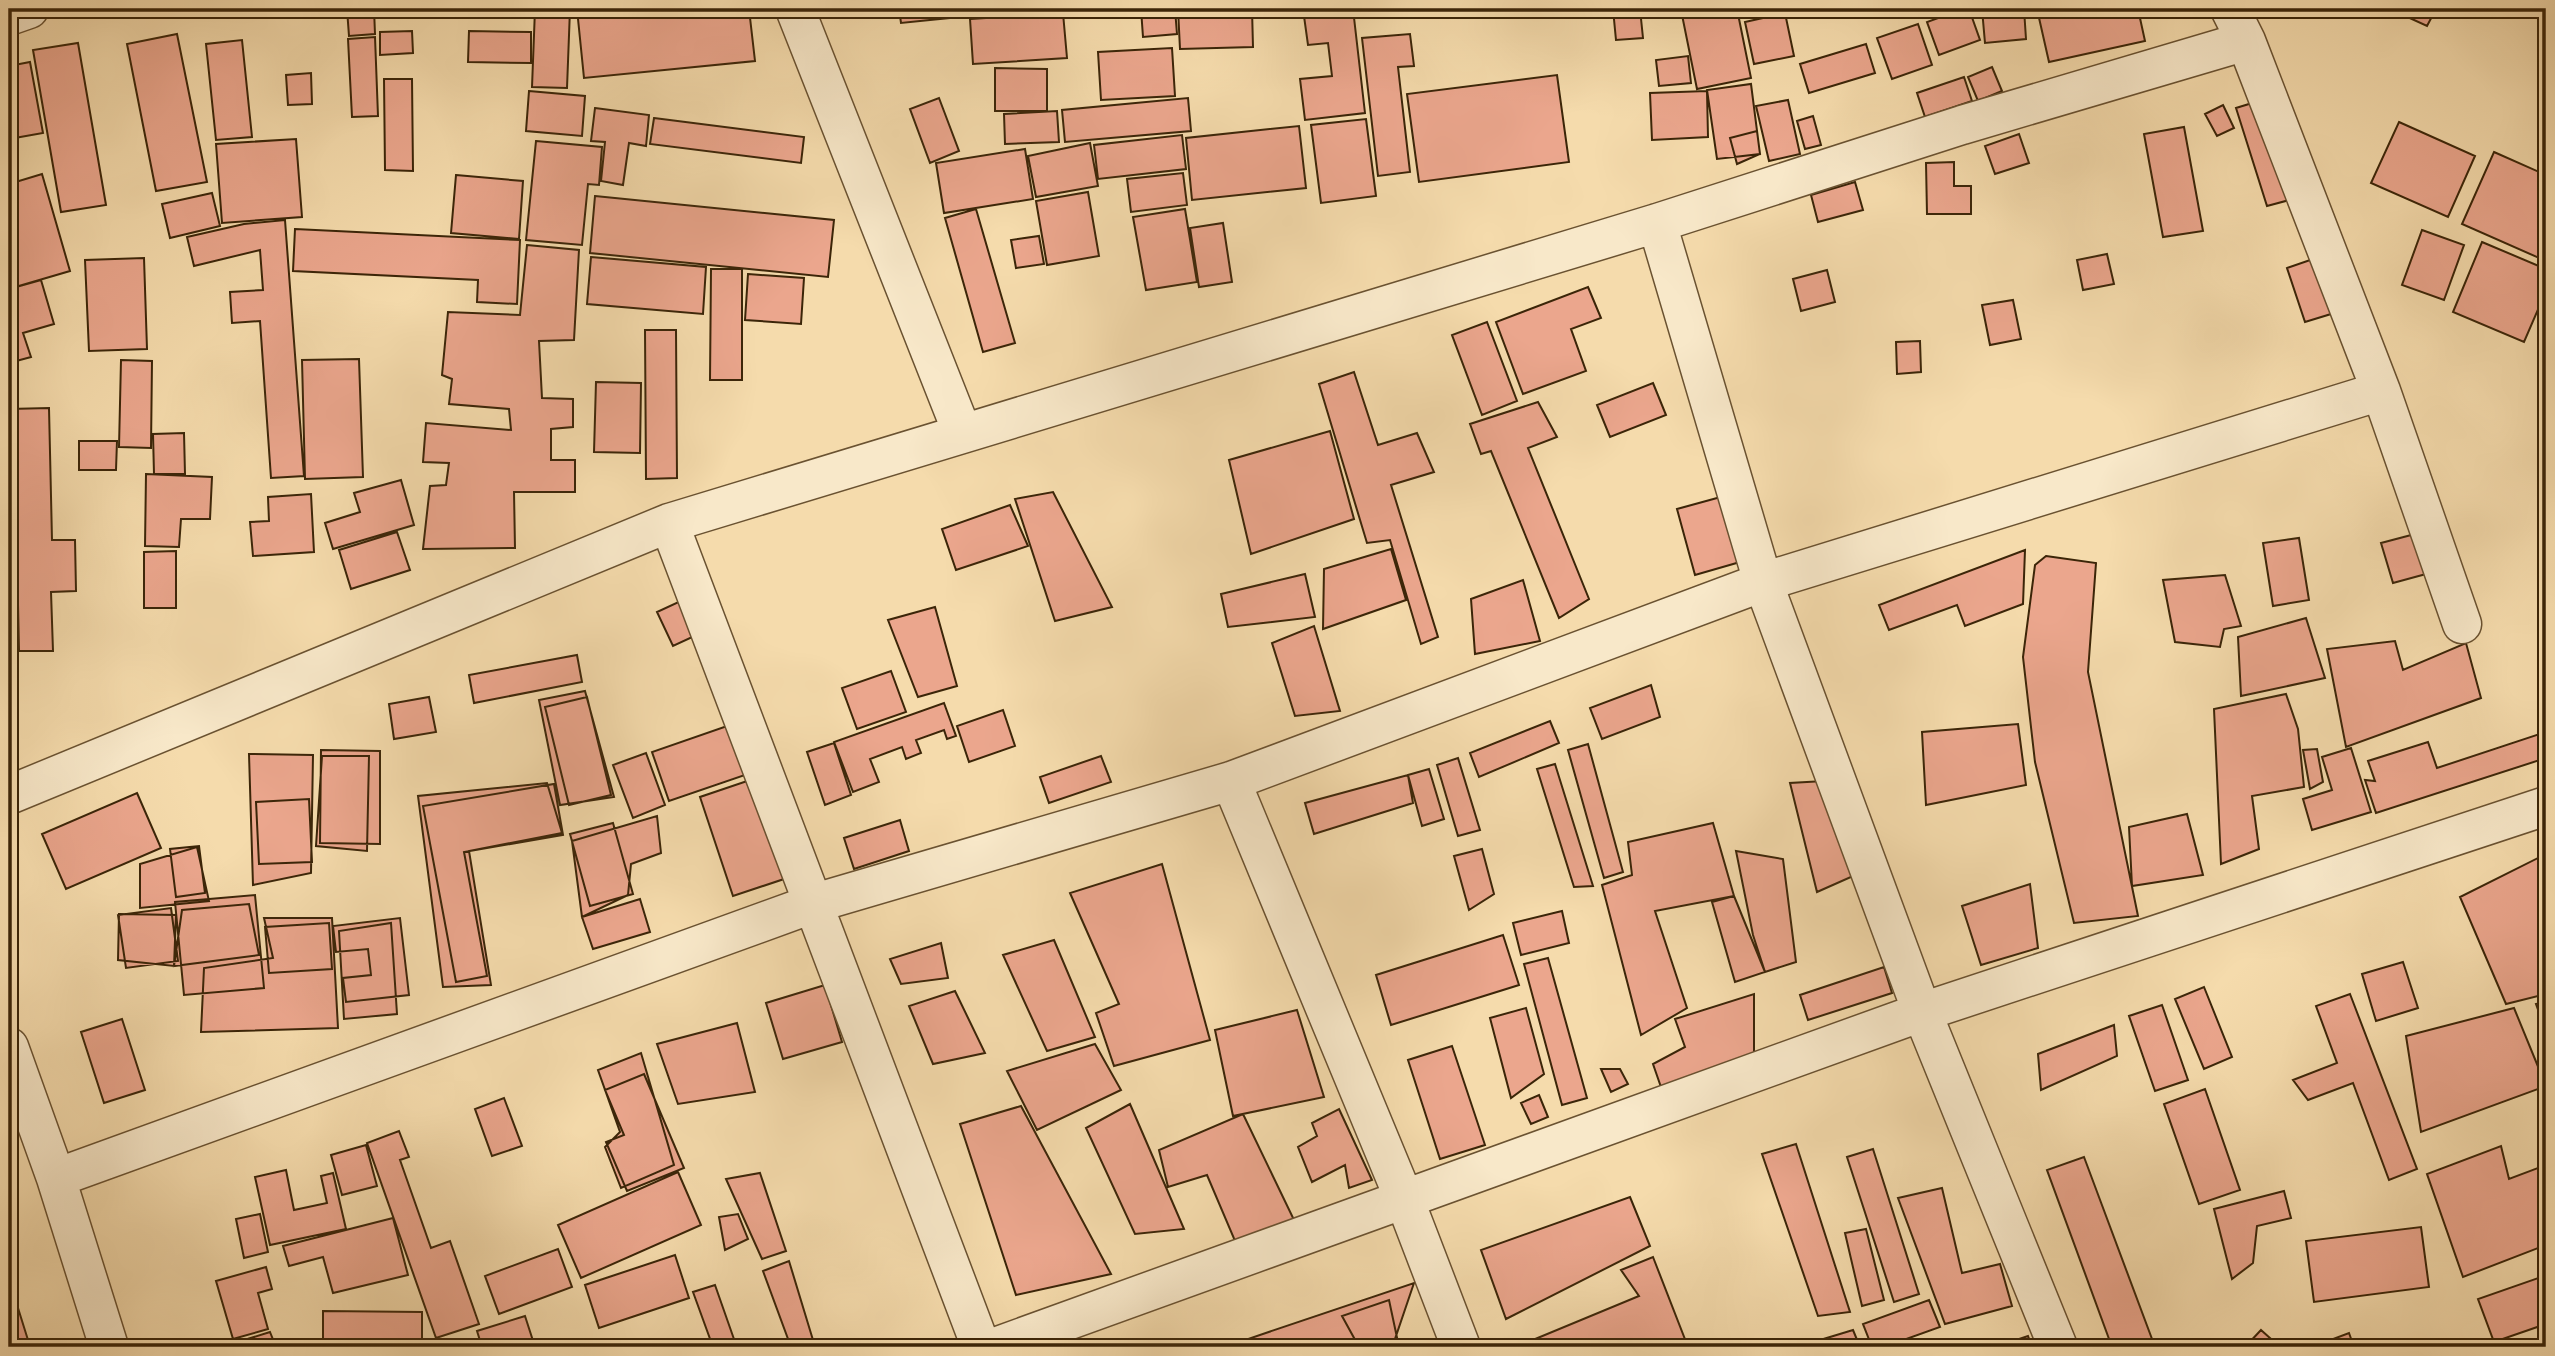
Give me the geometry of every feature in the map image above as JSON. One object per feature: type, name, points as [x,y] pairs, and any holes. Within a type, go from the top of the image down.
[{"type":"street","points":[[9,16],[29,9]]},
{"type":"street","points":[[795,9],[962,432]]},
{"type":"street","points":[[9,795],[669,523],[1657,223],[1962,125],[2238,25],[2381,391],[2462,624]]},
{"type":"street","points":[[1657,223],[1763,582],[1922,1012],[2058,1347]]},
{"type":"street","points":[[56,1178],[815,903],[1231,781],[1763,582],[2381,391]]},
{"type":"street","points":[[669,523],[981,1347]]},
{"type":"street","points":[[1231,781],[1405,1201],[1461,1347]]},
{"type":"street","points":[[995,1347],[1922,1012],[2546,806]]},
{"type":"street","points":[[9,1047],[56,1178],[102,1345]]},
{"type":"building","points":[[347,9],[374,9],[375,34],[349,36]]},
{"type":"building","points":[[535,9],[570,9],[567,88],[532,87]]},
{"type":"building","points":[[577,9],[749,9],[755,61],[584,78]]},
{"type":"building","points":[[899,9],[948,9],[949,18],[901,23]]},
{"type":"building","points":[[959,9],[1033,9],[959,13]]},
{"type":"building","points":[[1141,9],[1175,9],[1177,34],[1143,37]]},
{"type":"building","points":[[1178,9],[1252,9],[1253,47],[1180,49]]},
{"type":"building","points":[[1303,9],[1353,9],[1365,113],[1305,120],[1300,79],[1332,76],[1328,43],[1308,45]]},
{"type":"building","points":[[1613,9],[1640,9],[1643,38],[1616,40]]},
{"type":"building","points":[[1737,9],[1751,78],[1697,89],[1681,10]]},
{"type":"building","points":[[1969,9],[1980,40],[1939,55],[1927,22]]},
{"type":"building","points":[[1982,9],[2024,9],[2026,39],[1985,43]]},
{"type":"building","points":[[2037,9],[2138,9],[2145,41],[2049,62]]},
{"type":"building","points":[[2390,9],[2436,9],[2427,26]]},
{"type":"building","points":[[1063,13],[1067,58],[973,64],[970,19]]},
{"type":"building","points":[[1785,13],[1794,56],[1754,64],[1745,22]]},
{"type":"building","points":[[1918,24],[1932,65],[1892,79],[1877,38]]},
{"type":"building","points":[[412,31],[413,53],[380,55],[380,32]]},
{"type":"building","points":[[469,31],[531,32],[531,63],[468,62]]},
{"type":"building","points":[[177,34],[207,182],[156,191],[127,44]]},
{"type":"building","points":[[1410,34],[1414,66],[1398,67],[1410,172],[1378,176],[1362,38]]},
{"type":"building","points":[[375,37],[378,116],[352,117],[348,39]]},
{"type":"building","points":[[242,40],[252,137],[216,140],[206,44]]},
{"type":"building","points":[[78,43],[106,205],[61,212],[33,50]]},
{"type":"building","points":[[1866,44],[1875,73],[1809,93],[1800,64]]},
{"type":"building","points":[[1172,48],[1175,96],[1101,100],[1098,52]]},
{"type":"building","points":[[1688,56],[1691,83],[1659,86],[1656,60]]},
{"type":"building","points":[[30,62],[43,133],[9,139],[9,66]]},
{"type":"building","points":[[1992,67],[2002,91],[1978,101],[1968,77]]},
{"type":"building","points":[[995,68],[1047,69],[1047,111],[995,111]]},
{"type":"building","points":[[311,73],[312,104],[288,105],[286,75]]},
{"type":"building","points":[[1557,75],[1569,162],[1419,182],[1407,94]]},
{"type":"building","points":[[1964,77],[1972,101],[1925,117],[1917,93]]},
{"type":"building","points":[[384,79],[412,79],[413,171],[385,170]]},
{"type":"building","points":[[1751,84],[1760,154],[1717,159],[1707,90]]},
{"type":"building","points":[[529,91],[585,96],[582,136],[526,131]]},
{"type":"building","points":[[1707,91],[1708,137],[1652,140],[1650,93]]},
{"type":"building","points":[[939,98],[959,151],[930,163],[910,109]]},
{"type":"building","points":[[1188,98],[1191,131],[1065,142],[1062,110]]},
{"type":"building","points":[[1788,100],[1800,154],[1769,161],[1756,106]]},
{"type":"building","points":[[2262,100],[2293,199],[2267,206],[2236,108]]},
{"type":"building","points":[[2223,105],[2234,128],[2217,136],[2205,114]]},
{"type":"building","points":[[595,108],[649,115],[646,146],[629,143],[623,185],[601,181],[605,142],[591,141]]},
{"type":"building","points":[[1057,111],[1059,142],[1005,144],[1004,114]]},
{"type":"building","points":[[1813,116],[1821,145],[1805,149],[1797,121]]},
{"type":"building","points":[[654,118],[804,137],[801,163],[650,144]]},
{"type":"building","points":[[1366,119],[1376,196],[1321,203],[1311,125]]},
{"type":"building","points":[[2399,122],[2475,156],[2448,217],[2371,183]]},
{"type":"building","points":[[1299,126],[1306,188],[1192,200],[1186,138]]},
{"type":"building","points":[[2184,127],[2203,231],[2163,237],[2144,134]]},
{"type":"building","points":[[1757,131],[1760,154],[1737,164],[1730,138]]},
{"type":"building","points":[[2019,134],[2029,163],[1995,174],[1985,146]]},
{"type":"building","points":[[1182,135],[1186,169],[1098,179],[1094,145]]},
{"type":"building","points":[[296,139],[302,217],[222,223],[216,144]]},
{"type":"building","points":[[536,141],[602,147],[599,185],[588,184],[582,245],[526,240]]},
{"type":"building","points":[[1090,143],[1098,186],[1036,197],[1028,156]]},
{"type":"building","points":[[1025,149],[1033,199],[944,213],[936,163]]},
{"type":"building","points":[[2494,152],[2546,175],[2546,261],[2462,224]]},
{"type":"building","points":[[1954,162],[1954,186],[1971,186],[1971,214],[1927,214],[1926,163]]},
{"type":"building","points":[[1183,173],[1187,205],[1131,212],[1127,179]]},
{"type":"building","points":[[42,174],[70,271],[12,288],[9,277],[9,184]]},
{"type":"building","points":[[456,175],[523,181],[519,239],[451,233]]},
{"type":"building","points":[[1855,182],[1863,210],[1818,222],[1811,195]]},
{"type":"building","points":[[1088,192],[1099,256],[1047,265],[1036,201]]},
{"type":"building","points":[[212,193],[220,226],[170,238],[162,204]]},
{"type":"building","points":[[595,196],[834,220],[828,277],[590,253]]},
{"type":"building","points":[[976,209],[1015,343],[983,352],[945,218]]},
{"type":"building","points":[[1185,209],[1197,282],[1146,290],[1133,217]]},
{"type":"building","points":[[285,220],[304,476],[271,478],[260,321],[232,323],[230,292],[263,290],[260,250],[194,266],[187,237],[244,224]]},
{"type":"building","points":[[1223,223],[1232,282],[1199,287],[1190,228]]},
{"type":"building","points":[[295,229],[520,240],[517,304],[477,302],[478,280],[293,271]]},
{"type":"building","points":[[2422,230],[2464,245],[2444,300],[2402,285]]},
{"type":"building","points":[[1039,236],[1044,264],[1016,268],[1011,240]]},
{"type":"building","points":[[2482,242],[2546,269],[2546,291],[2524,342],[2453,312]]},
{"type":"building","points":[[527,245],[579,250],[574,340],[539,341],[542,398],[573,399],[573,427],[551,429],[551,460],[575,460],[575,492],[514,492],[515,548],[423,549],[430,486],[446,485],[449,463],[423,462],[426,423],[511,430],[509,409],[449,404],[452,379],[442,375],[448,312],[520,315]]},
{"type":"building","points":[[2107,254],[2114,284],[2083,290],[2077,260]]},
{"type":"building","points":[[591,257],[706,267],[703,314],[587,304]]},
{"type":"building","points":[[144,258],[147,349],[89,351],[85,260]]},
{"type":"building","points":[[2313,259],[2331,314],[2305,322],[2287,268]]},
{"type":"building","points":[[711,269],[742,269],[742,380],[710,380]]},
{"type":"building","points":[[1827,270],[1835,302],[1801,311],[1793,279]]},
{"type":"building","points":[[748,274],[804,278],[801,324],[745,320]]},
{"type":"building","points":[[41,280],[54,324],[23,333],[31,357],[9,363],[9,289]]},
{"type":"building","points":[[1588,287],[1601,318],[1571,329],[1586,371],[1523,394],[1496,322]]},
{"type":"building","points":[[2013,300],[2021,339],[1990,345],[1982,305]]},
{"type":"building","points":[[1487,322],[1517,401],[1482,415],[1452,335]]},
{"type":"building","points":[[645,330],[676,330],[677,478],[646,479]]},
{"type":"building","points":[[1920,341],[1921,372],[1897,374],[1896,342]]},
{"type":"building","points":[[359,359],[363,477],[305,479],[302,360]]},
{"type":"building","points":[[121,360],[152,361],[151,448],[119,447]]},
{"type":"building","points":[[1354,372],[1378,445],[1417,433],[1434,472],[1391,485],[1438,637],[1421,644],[1390,540],[1367,543],[1319,384]]},
{"type":"building","points":[[596,382],[641,383],[640,453],[594,452]]},
{"type":"building","points":[[1653,383],[1666,415],[1610,437],[1597,405]]},
{"type":"building","points":[[1538,402],[1557,437],[1528,448],[1589,599],[1559,618],[1491,451],[1481,454],[1470,424]]},
{"type":"building","points":[[49,408],[52,540],[75,540],[76,591],[51,592],[53,651],[19,651],[15,464],[9,464],[9,409]]},
{"type":"building","points":[[1330,431],[1354,519],[1251,554],[1229,460]]},
{"type":"building","points":[[184,433],[185,474],[154,474],[153,434]]},
{"type":"building","points":[[79,441],[117,441],[116,470],[79,470]]},
{"type":"building","points":[[146,474],[212,477],[210,519],[181,519],[179,547],[145,546]]},
{"type":"building","points":[[401,480],[414,525],[333,549],[325,523],[360,512],[354,493]]},
{"type":"building","points":[[1053,492],[1112,607],[1055,621],[1015,499]]},
{"type":"building","points":[[311,494],[314,552],[253,556],[250,522],[269,521],[268,497]]},
{"type":"building","points":[[1728,495],[1747,560],[1695,575],[1677,509]]},
{"type":"building","points":[[1010,505],[1028,546],[956,570],[942,529]]},
{"type":"building","points":[[397,532],[410,570],[351,589],[339,550]]},
{"type":"building","points":[[2415,534],[2426,574],[2393,583],[2381,543]]},
{"type":"building","points":[[2299,538],[2309,600],[2273,606],[2263,543]]},
{"type":"building","points":[[1391,549],[1406,600],[1323,629],[1324,569]]},
{"type":"building","points":[[2025,550],[2023,604],[1965,626],[1957,605],[1889,630],[1879,605]]},
{"type":"building","points":[[176,551],[176,608],[144,608],[144,552]]},
{"type":"building","points":[[2046,556],[2096,563],[2088,672],[2138,916],[2074,923],[2035,762],[2023,657],[2035,565]]},
{"type":"building","points":[[1305,574],[1315,617],[1228,627],[1221,594]]},
{"type":"building","points":[[2225,575],[2241,626],[2224,629],[2220,647],[2175,642],[2163,580]]},
{"type":"building","points":[[1523,580],[1540,641],[1475,654],[1471,599]]},
{"type":"building","points":[[685,599],[701,633],[673,646],[657,612]]},
{"type":"building","points":[[935,607],[957,686],[918,697],[888,620]]},
{"type":"building","points":[[2306,618],[2325,678],[2241,696],[2238,637]]},
{"type":"building","points":[[1314,626],[1340,711],[1295,716],[1272,643]]},
{"type":"building","points":[[2395,641],[2403,670],[2466,643],[2481,698],[2346,747],[2327,649]]},
{"type":"building","points":[[577,655],[582,682],[474,703],[469,675]]},
{"type":"building","points":[[891,671],[906,712],[857,729],[842,688]]},
{"type":"building","points":[[1651,685],[1660,717],[1602,739],[1590,708]]},
{"type":"building","points":[[585,691],[614,797],[560,805],[539,700]]},
{"type":"building","points":[[2286,694],[2298,729],[2304,787],[2252,796],[2259,849],[2221,864],[2214,709]]},
{"type":"building","points":[[429,697],[436,732],[394,739],[389,704]]},
{"type":"building","points":[[587,697],[611,795],[569,805],[545,707]]},
{"type":"building","points":[[944,703],[956,736],[947,739],[944,730],[916,740],[921,753],[906,759],[902,747],[870,759],[879,782],[853,792],[834,742]]},
{"type":"building","points":[[1003,710],[1015,746],[969,762],[957,726]]},
{"type":"building","points":[[1550,721],[1559,743],[1479,777],[1470,753]]},
{"type":"building","points":[[2018,724],[2026,785],[1926,805],[1922,732]]},
{"type":"building","points":[[730,725],[748,774],[669,801],[652,752]]},
{"type":"building","points":[[2546,732],[2546,758],[2376,813],[2365,780],[2375,781],[2368,761],[2428,742],[2437,768]]},
{"type":"building","points":[[834,743],[851,795],[825,805],[807,752]]},
{"type":"building","points":[[1588,744],[1623,872],[1604,878],[1568,750]]},
{"type":"building","points":[[2351,748],[2371,812],[2312,830],[2303,799],[2332,790],[2322,757]]},
{"type":"building","points":[[2317,749],[2323,782],[2310,789],[2303,750]]},
{"type":"building","points":[[321,750],[380,751],[380,844],[320,843]]},
{"type":"building","points":[[646,753],[665,805],[633,818],[613,765]]},
{"type":"building","points":[[249,754],[313,755],[311,873],[253,885]]},
{"type":"building","points":[[322,756],[369,756],[367,851],[316,846]]},
{"type":"building","points":[[1101,756],[1111,782],[1049,803],[1040,777]]},
{"type":"building","points":[[1458,758],[1480,830],[1458,836],[1437,765]]},
{"type":"building","points":[[1555,764],[1593,886],[1574,887],[1537,769]]},
{"type":"building","points":[[1429,769],[1444,819],[1422,826],[1408,775]]},
{"type":"building","points":[[1408,775],[1413,803],[1314,834],[1305,803]]},
{"type":"building","points":[[753,779],[787,878],[733,896],[700,797]]},
{"type":"building","points":[[1824,781],[1860,873],[1817,892],[1790,783]]},
{"type":"building","points":[[547,783],[562,833],[469,851],[491,985],[443,987],[418,796]]},
{"type":"building","points":[[554,784],[563,835],[464,852],[487,976],[456,982],[423,806]]},
{"type":"building","points":[[137,793],[161,848],[66,889],[42,834]]},
{"type":"building","points":[[309,799],[312,862],[259,864],[256,802]]},
{"type":"building","points":[[2187,814],[2203,875],[2132,886],[2129,827]]},
{"type":"building","points":[[657,816],[661,853],[631,864],[628,895],[582,917],[572,841]]},
{"type":"building","points":[[900,820],[909,851],[854,869],[844,838]]},
{"type":"building","points":[[613,823],[633,894],[590,906],[570,834]]},
{"type":"building","points":[[1713,823],[1734,896],[1655,911],[1687,1008],[1641,1035],[1602,885],[1632,875],[1628,842]]},
{"type":"building","points":[[199,846],[205,893],[176,897],[170,849]]},
{"type":"building","points":[[197,847],[209,901],[140,908],[140,864]]},
{"type":"building","points":[[1482,849],[1494,894],[1469,910],[1454,856]]},
{"type":"building","points":[[1736,851],[1783,859],[1796,962],[1765,972],[1753,935]]},
{"type":"building","points":[[2546,854],[2546,919],[2540,920],[2546,932],[2546,994],[2506,1004],[2460,897]]},
{"type":"building","points":[[1162,864],[1210,1040],[1114,1066],[1096,1013],[1119,1004],[1070,893]]},
{"type":"building","points":[[2030,884],[2038,948],[1981,965],[1962,906]]},
{"type":"building","points":[[255,895],[264,988],[184,995],[175,902]]},
{"type":"building","points":[[1734,896],[1765,972],[1735,982],[1712,902]]},
{"type":"building","points":[[640,899],[650,932],[593,949],[582,917]]},
{"type":"building","points":[[249,904],[259,955],[174,966],[182,910]]},
{"type":"building","points":[[171,908],[178,961],[126,968],[118,915]]},
{"type":"building","points":[[1562,911],[1569,943],[1521,955],[1513,923]]},
{"type":"building","points":[[119,914],[176,915],[174,966],[118,960]]},
{"type":"building","points":[[264,918],[332,918],[338,1028],[201,1032],[204,968],[273,958]]},
{"type":"building","points":[[400,918],[409,995],[346,1002],[343,978],[371,975],[368,949],[336,952],[333,926]]},
{"type":"building","points":[[329,923],[332,969],[269,973],[265,927]]},
{"type":"building","points":[[391,923],[397,1014],[344,1019],[339,931]]},
{"type":"building","points":[[1503,935],[1519,985],[1391,1025],[1376,975]]},
{"type":"building","points":[[1054,940],[1095,1037],[1047,1051],[1003,955]]},
{"type":"building","points":[[941,943],[948,978],[901,984],[890,959]]},
{"type":"building","points":[[1548,958],[1587,1098],[1562,1105],[1524,964]]},
{"type":"building","points":[[2403,962],[2418,1008],[2376,1021],[2362,974]]},
{"type":"building","points":[[1884,967],[1892,993],[1808,1020],[1800,995]]},
{"type":"building","points":[[825,985],[842,1042],[783,1059],[766,1003]]},
{"type":"building","points":[[2204,987],[2232,1057],[2204,1069],[2175,999]]},
{"type":"building","points":[[955,991],[985,1053],[933,1064],[909,1006]]},
{"type":"building","points":[[1754,994],[1754,1054],[1662,1090],[1653,1064],[1685,1047],[1675,1019]]},
{"type":"building","points":[[2350,994],[2417,1169],[2389,1180],[2353,1083],[2308,1100],[2293,1080],[2337,1063],[2316,1006]]},
{"type":"building","points":[[2546,1002],[2546,1032],[2536,1004]]},
{"type":"building","points":[[2162,1005],[2188,1080],[2155,1091],[2129,1016]]},
{"type":"building","points":[[1526,1008],[1544,1074],[1511,1098],[1490,1018]]},
{"type":"building","points":[[2514,1008],[2546,1086],[2421,1132],[2406,1036]]},
{"type":"building","points":[[1297,1010],[1324,1097],[1233,1116],[1215,1030]]},
{"type":"building","points":[[122,1019],[145,1090],[104,1103],[81,1032]]},
{"type":"building","points":[[737,1023],[755,1092],[678,1104],[657,1044]]},
{"type":"building","points":[[2114,1025],[2117,1056],[2041,1090],[2038,1054]]},
{"type":"building","points":[[1095,1044],[1121,1090],[1037,1130],[1007,1071]]},
{"type":"building","points":[[1452,1046],[1485,1145],[1440,1159],[1408,1060]]},
{"type":"building","points":[[641,1053],[674,1165],[621,1188],[605,1147],[620,1132],[598,1070]]},
{"type":"building","points":[[1601,1069],[1620,1069],[1628,1084],[1611,1092]]},
{"type":"building","points":[[644,1074],[684,1168],[627,1191],[606,1142],[624,1135],[605,1090]]},
{"type":"building","points":[[2205,1089],[2240,1190],[2199,1204],[2164,1104]]},
{"type":"building","points":[[1539,1095],[1548,1117],[1531,1124],[1521,1103]]},
{"type":"building","points":[[504,1098],[522,1146],[492,1156],[475,1109]]},
{"type":"building","points":[[1130,1104],[1184,1229],[1135,1234],[1086,1128]]},
{"type":"building","points":[[1021,1106],[1111,1274],[1016,1295],[960,1124]]},
{"type":"building","points":[[1339,1109],[1372,1180],[1349,1188],[1345,1165],[1312,1182],[1298,1147],[1317,1136],[1312,1123]]},
{"type":"building","points":[[1243,1114],[1295,1222],[1238,1248],[1207,1175],[1168,1187],[1159,1150]]},
{"type":"building","points":[[399,1131],[409,1157],[400,1160],[431,1248],[450,1241],[479,1324],[436,1338],[367,1143]]},
{"type":"building","points":[[1796,1144],[1850,1312],[1818,1316],[1762,1154]]},
{"type":"building","points":[[366,1145],[377,1186],[342,1195],[331,1155]]},
{"type":"building","points":[[2501,1146],[2509,1179],[2546,1165],[2546,1245],[2463,1277],[2427,1174]]},
{"type":"building","points":[[1873,1149],[1919,1294],[1894,1302],[1847,1157]]},
{"type":"building","points":[[2084,1157],[2155,1347],[2112,1347],[2047,1170]]},
{"type":"building","points":[[286,1170],[294,1210],[327,1203],[321,1176],[333,1173],[346,1229],[270,1245],[255,1177]]},
{"type":"building","points":[[678,1172],[701,1225],[581,1278],[558,1225]]},
{"type":"building","points":[[760,1173],[786,1251],[762,1259],[726,1179]]},
{"type":"building","points":[[1942,1188],[1962,1273],[2000,1264],[2012,1306],[1945,1324],[1898,1198]]},
{"type":"building","points":[[2284,1191],[2291,1218],[2257,1226],[2253,1263],[2232,1279],[2214,1209]]},
{"type":"building","points":[[1630,1197],[1650,1246],[1506,1319],[1481,1250]]},
{"type":"building","points":[[260,1214],[268,1252],[244,1258],[236,1219]]},
{"type":"building","points":[[738,1214],[748,1239],[725,1250],[719,1217]]},
{"type":"building","points":[[393,1218],[408,1275],[333,1293],[323,1257],[289,1266],[283,1246]]},
{"type":"building","points":[[2421,1227],[2429,1287],[2314,1302],[2306,1241]]},
{"type":"building","points":[[1866,1229],[1884,1300],[1862,1306],[1845,1233]]},
{"type":"building","points":[[558,1249],[572,1287],[499,1314],[485,1276]]},
{"type":"building","points":[[675,1255],[689,1298],[599,1328],[585,1285]]},
{"type":"building","points":[[1653,1257],[1688,1347],[1516,1347],[1639,1296],[1621,1270]]},
{"type":"building","points":[[789,1261],[813,1340],[791,1347],[763,1271]]},
{"type":"building","points":[[266,1267],[272,1289],[258,1293],[268,1329],[233,1339],[216,1281]]},
{"type":"building","points":[[2544,1276],[2546,1324],[2494,1342],[2478,1299]]},
{"type":"building","points":[[1414,1283],[1394,1342],[1397,1347],[1248,1347],[1245,1340]]},
{"type":"building","points":[[715,1285],[735,1342],[718,1347],[713,1347],[693,1292]]},
{"type":"building","points":[[1389,1300],[1399,1347],[1359,1347],[1342,1316]]},
{"type":"building","points":[[1929,1300],[1940,1327],[1884,1347],[1872,1347],[1863,1324]]},
{"type":"building","points":[[18,1308],[28,1340],[9,1346],[9,1311]]},
{"type":"building","points":[[323,1311],[422,1312],[422,1347],[323,1347]]},
{"type":"building","points":[[525,1316],[535,1347],[482,1347],[477,1331]]},
{"type":"building","points":[[1853,1330],[1860,1347],[1797,1347]]},
{"type":"building","points":[[2261,1330],[2280,1347],[2245,1347]]},
{"type":"building","points":[[270,1332],[276,1347],[240,1347],[238,1342]]},
{"type":"building","points":[[2349,1333],[2354,1347],[2312,1347]]},
{"type":"building","points":[[2028,1336],[2032,1347],[2001,1347],[2001,1345]]}]
